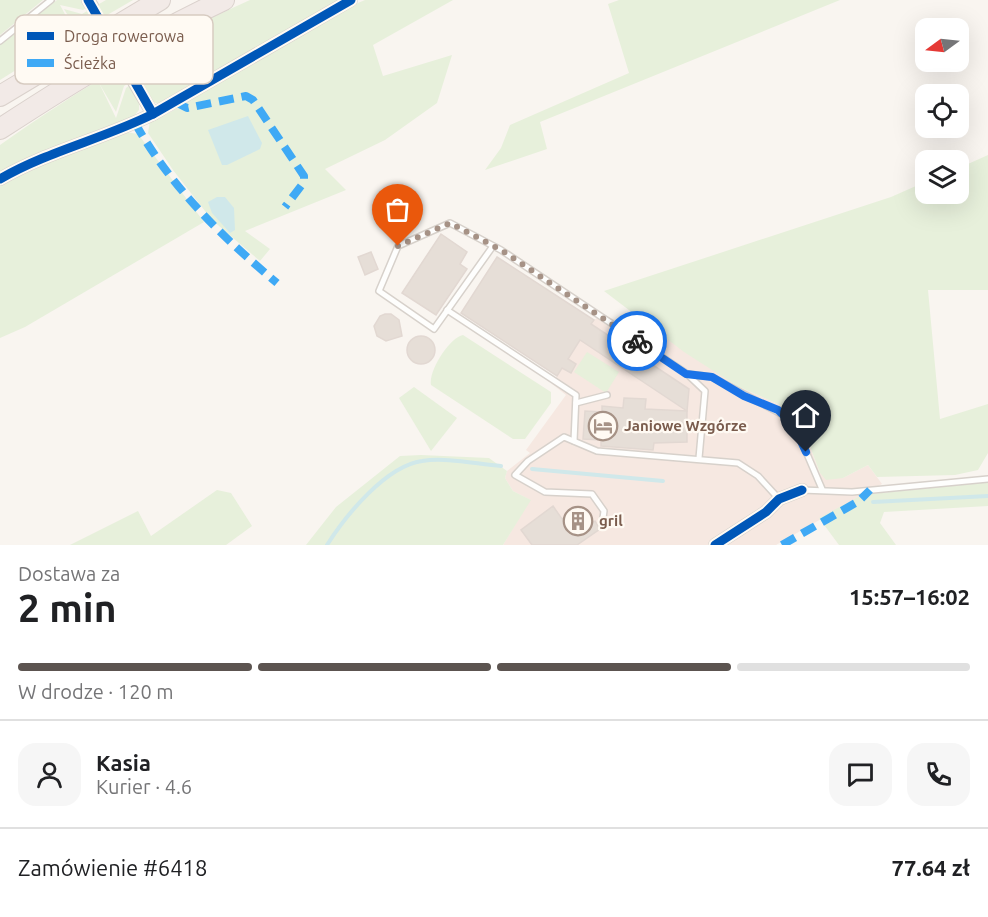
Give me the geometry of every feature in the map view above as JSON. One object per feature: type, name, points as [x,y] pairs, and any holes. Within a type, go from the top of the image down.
[{"type":"highway","points":[[135,15],[160,0]]},
{"type":"highway","points":[[195,15],[224,0]]},
{"type":"highway","points":[[0,96],[20,84]]},
{"type":"highway","points":[[0,129],[71,84]]},
{"type":"street","points":[[213,79],[351,0]]},
{"type":"street","points":[[135,84],[153,114]]},
{"type":"street","points":[[0,179],[25,164],[120,129],[153,114],[205,84]]},
{"type":"street","points":[[715,545],[766,512],[779,499],[802,490]]},
{"type":"lane","points":[[32,15],[51,0]]},
{"type":"lane","points":[[0,41],[15,29]]},
{"type":"lane","points":[[493,246],[434,328],[379,291],[398,246],[450,223],[493,246],[686,374],[705,391],[699,458]]},
{"type":"lane","points":[[447,310],[576,395],[574,441]]},
{"type":"lane","points":[[686,374],[712,377],[787,417],[798,433],[822,489]]},
{"type":"lane","points":[[576,403],[607,395]]},
{"type":"lane","points":[[603,518],[604,511],[592,494],[545,492],[515,475],[528,461],[564,437],[597,451],[738,463],[758,476],[779,499]]},
{"type":"lane","points":[[802,490],[852,492],[988,479]]},
{"type":"shaded area","points":[[603,314],[631,328],[638,319],[737,386],[778,404],[800,420],[820,473],[843,478],[868,465],[882,484],[776,545],[503,545],[530,500],[513,491],[505,478],[507,471],[530,453],[526,450],[566,395],[552,384],[562,368],[571,373],[576,364],[568,359],[594,320]]},
{"type":"green space","points":[[0,0],[43,0],[25,15],[15,15],[15,23],[0,35]]},
{"type":"green space","points":[[57,0],[82,0],[87,7],[83,10],[60,5],[65,15],[38,15]]},
{"type":"green space","points":[[106,0],[133,0],[107,15],[68,15],[64,9],[82,14]]},
{"type":"green space","points":[[250,0],[343,0],[213,73],[213,17]]},
{"type":"green space","points":[[365,0],[453,0],[373,45],[383,76],[452,55],[437,103],[385,140],[325,169],[346,190],[245,231],[270,249],[260,261],[212,220],[148,133],[150,121],[169,113],[339,11]]},
{"type":"green space","points":[[619,0],[840,0],[540,122],[547,149],[485,170],[501,148],[510,125],[629,73],[608,4]]},
{"type":"green space","points":[[15,33],[15,71],[0,80],[0,45]]},
{"type":"green space","points":[[93,84],[99,84],[116,118],[126,88],[131,84],[139,97],[139,110],[130,121],[25,159],[0,173],[0,145]]},
{"type":"green space","points":[[100,84],[127,84],[124,86],[116,112]]},
{"type":"green space","points":[[141,84],[194,84],[159,104],[150,101]]},
{"type":"green space","points":[[126,132],[138,134],[204,222],[25,327],[0,338],[0,184],[23,169]]},
{"type":"green space","points":[[988,155],[988,290],[928,290],[940,419],[988,404],[988,453],[978,470],[955,475],[877,477],[868,465],[843,478],[826,480],[820,473],[800,420],[778,404],[737,386],[684,352],[604,291],[891,197],[915,186],[915,204],[969,204],[969,164]]},
{"type":"green space","points":[[463,335],[551,392],[551,403],[525,439],[513,439],[431,385],[436,364],[446,348]]},
{"type":"green space","points":[[587,352],[619,372],[606,393],[574,372]]},
{"type":"green space","points":[[414,387],[457,418],[431,451],[399,398]]},
{"type":"green space","points":[[400,456],[489,458],[507,471],[505,478],[513,491],[531,500],[503,545],[306,545],[336,507]]},
{"type":"green space","points":[[988,482],[988,506],[884,512],[880,523],[896,545],[839,545],[819,518],[862,495]]},
{"type":"green space","points":[[217,490],[231,493],[252,526],[226,545],[70,545],[138,511],[151,536]]},
{"type":"water","points":[[248,116],[262,143],[260,149],[227,165],[222,165],[208,130]]},
{"type":"water","points":[[217,197],[225,197],[234,208],[235,230],[230,233],[212,213],[208,202]]},
{"type":"building","points":[[441,234],[467,252],[460,264],[467,269],[436,315],[402,293]]},
{"type":"building","points":[[371,252],[378,269],[365,275],[358,257]]},
{"type":"building","points":[[497,257],[594,320],[591,324],[689,389],[687,411],[580,340],[568,359],[576,364],[571,373],[562,368],[557,376],[461,313]]},
{"type":"building","points":[[391,314],[399,320],[402,336],[386,341],[377,336],[374,326],[380,316]]},
{"type":"building","points":[[421,336],[431,340],[435,350],[431,360],[421,364],[411,360],[407,350],[411,340]]},
{"type":"building","points":[[624,398],[646,399],[645,409],[687,411],[687,442],[654,443],[653,450],[601,446],[601,440],[583,439],[585,411],[602,412],[602,406],[623,408]]},
{"type":"building","points":[[553,506],[562,519],[576,509],[587,513],[588,526],[595,521],[600,529],[577,545],[532,545],[521,530]]},
{"type":"waterway","points":[[327,545],[368,494],[381,482],[408,465],[422,461],[441,460],[501,466]]},
{"type":"waterway","points":[[532,469],[663,481]]},
{"type":"waterway","points":[[873,502],[988,496]]},
{"type":"tunnel","points":[[92,6],[97,15]]},
{"type":"marked path","points":[[175,102],[187,108],[246,96],[253,100],[304,176],[304,182],[285,207]]},
{"type":"marked path","points":[[135,123],[164,168],[198,209],[277,283]]},
{"type":"marked path","points":[[782,545],[859,501],[870,490]]},
{"type":"cycle path","points":[[88,0],[97,15]]},
{"type":"cycle path","points":[[213,79],[351,0]]},
{"type":"cycle path","points":[[0,179],[18,169],[153,114],[136,84]]},
{"type":"cycle path","points":[[153,114],[205,84]]},
{"type":"cycle path","points":[[715,545],[766,512],[779,499],[802,490]]},
{"type":"way so far","points":[[398,246],[450,223],[501,250],[637,341]]},
{"type":"place","name":"Janiowe Wzgórze","points":[[603,426]]},
{"type":"place","name":"gril","points":[[578,521]]},
{"type":"route","points":[[637,341],[686,374],[712,377],[730,389],[778,410],[793,424],[806,452]]}]
